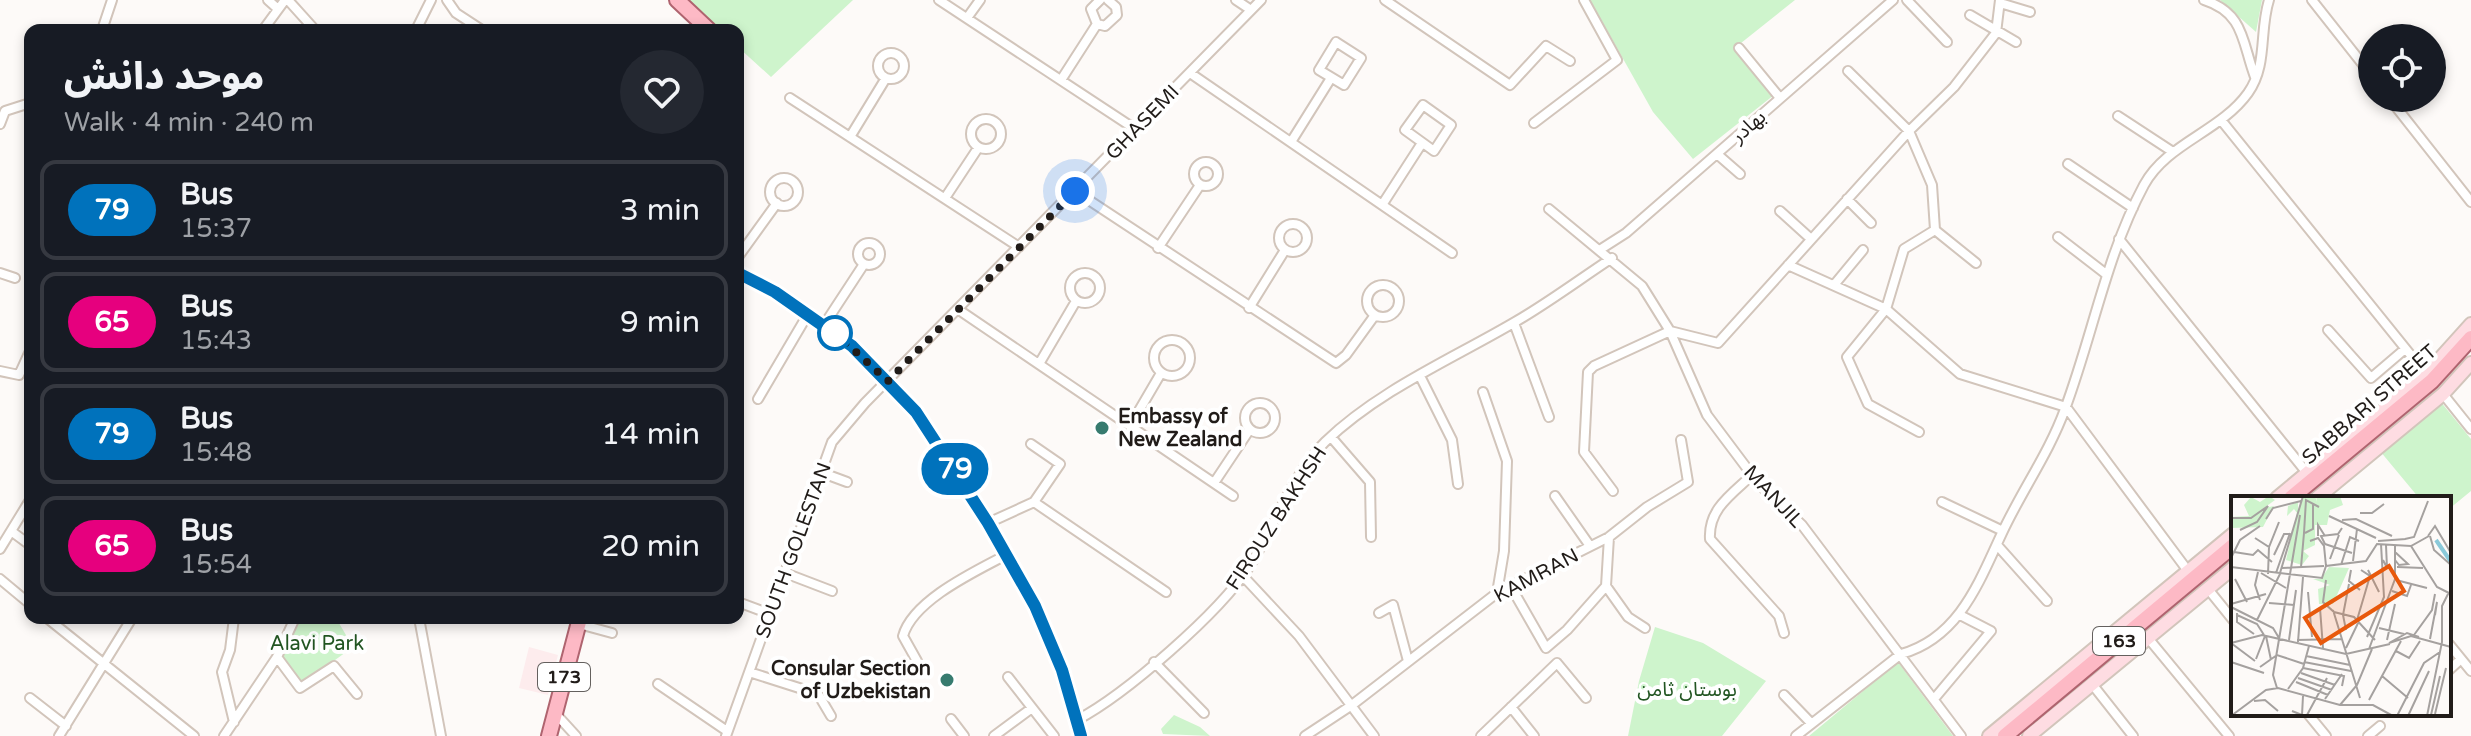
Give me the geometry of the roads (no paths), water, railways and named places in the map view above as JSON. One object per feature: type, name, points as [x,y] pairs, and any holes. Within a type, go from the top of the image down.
[{"type":"main road","points":[[666,0],[688,24]]},
{"type":"main road","points":[[677,0],[703,24]]},
{"type":"main road","points":[[744,277],[824,325],[888,381],[916,412],[988,523],[1050,636],[1081,736]]},
{"type":"main road","points":[[2434,384],[2471,324]]},
{"type":"main road","name":"SABBARI STREET","points":[[2305,496],[2434,384],[2471,338]]},
{"type":"main road","points":[[2325,495],[2471,350]]},
{"type":"main road","points":[[2279,496],[2307,473],[2434,384],[2471,363]]},
{"type":"main road","name":"SABBARI STREET","points":[[2294,496],[2434,384]]},
{"type":"main road","points":[[1989,736],[2231,536]]},
{"type":"main road","name":"163","points":[[2005,736],[2231,548]]},
{"type":"main road","name":"163","points":[[2016,736],[2231,558]]},
{"type":"main road","points":[[2029,736],[2231,570]]},
{"type":"main road","name":"173","points":[[549,736],[579,624]]},
{"type":"street","points":[[104,24],[112,0]]},
{"type":"street","points":[[268,0],[278,9]]},
{"type":"street","points":[[267,24],[287,0],[309,24]]},
{"type":"street","points":[[419,24],[431,0]]},
{"type":"street","points":[[447,0],[456,13],[473,24]]},
{"type":"street","points":[[939,0],[1135,129]]},
{"type":"street","points":[[967,18],[980,0]]},
{"type":"street","points":[[1097,24],[1091,9],[1100,0]]},
{"type":"street","points":[[1097,24],[1105,26],[1117,15],[1116,7],[1108,0]]},
{"type":"street","points":[[1236,0],[1251,10]]},
{"type":"street","name":"GHASEMI","points":[[888,381],[1261,0]]},
{"type":"street","points":[[1385,0],[1510,85],[1546,46],[1570,61]]},
{"type":"street","points":[[1534,123],[1617,60],[1584,0]]},
{"type":"street","name":"بهادر","points":[[1601,249],[1626,233],[1893,0]]},
{"type":"street","points":[[1907,0],[1947,42]]},
{"type":"street","points":[[2204,0],[2215,4],[2239,26],[2246,38],[2256,77]]},
{"type":"street","points":[[1796,736],[1901,654],[1922,647],[1960,615],[2044,459],[2066,407],[2106,274],[2146,181],[2173,152],[2221,120],[2248,93],[2262,57],[2262,27],[2269,0]]},
{"type":"street","points":[[2312,0],[2358,58]]},
{"type":"street","points":[[1613,491],[1584,452],[1588,372],[1670,331],[1718,343],[1909,131],[1954,87],[1996,33],[2000,2],[2030,12]]},
{"type":"street","points":[[1970,15],[2016,42]]},
{"type":"street","points":[[1061,80],[1097,24]]},
{"type":"street","points":[[1336,42],[1361,58],[1344,85],[1331,78],[1319,70],[1336,42]]},
{"type":"street","points":[[1739,48],[1780,98]]},
{"type":"street","points":[[1848,71],[1909,131],[1932,185],[1935,230],[1976,263]]},
{"type":"street","points":[[1190,73],[1452,253]]},
{"type":"street","points":[[850,137],[886,78]]},
{"type":"street","points":[[1291,142],[1331,78]]},
{"type":"street","points":[[790,98],[1019,247]]},
{"type":"street","points":[[0,124],[2,111],[24,105]]},
{"type":"street","points":[[1423,105],[1451,125],[1434,151],[1422,143],[1405,130],[1423,105]]},
{"type":"street","points":[[2400,112],[2471,202]]},
{"type":"street","points":[[2118,116],[2173,152]]},
{"type":"street","points":[[2221,120],[2471,429]]},
{"type":"street","points":[[1382,205],[1422,143]]},
{"type":"street","points":[[945,198],[978,148]]},
{"type":"street","points":[[1717,154],[1740,174]]},
{"type":"street","points":[[2068,164],[2133,208]]},
{"type":"street","points":[[1158,248],[1200,185]]},
{"type":"street","points":[[1075,191],[1336,363],[1342,361],[1375,315]]},
{"type":"street","points":[[1847,199],[1871,223]]},
{"type":"street","points":[[744,249],[777,203]]},
{"type":"street","name":"MANJIL","points":[[1549,209],[1612,258],[1642,286],[1670,331],[1707,415],[1752,475],[1802,525],[1961,736]]},
{"type":"street","points":[[1780,211],[1811,239]]},
{"type":"street","points":[[1919,432],[1868,404],[1847,357],[1886,309],[1904,249],[1935,230]]},
{"type":"street","points":[[2058,237],[2106,274]]},
{"type":"street","points":[[2119,239],[2307,473]]},
{"type":"street","points":[[1249,308],[1285,250]]},
{"type":"street","points":[[1834,285],[1863,250]]},
{"type":"street","name":"FIROUZ BAKHSH","points":[[1077,720],[1095,710],[1154,662],[1243,576],[1318,450],[1331,437],[1420,376],[1514,323],[1612,258]]},
{"type":"street","points":[[824,325],[864,264]]},
{"type":"street","points":[[1788,265],[1886,309],[1960,374],[2066,407],[2188,571]]},
{"type":"street","points":[[0,273],[15,278]]},
{"type":"street","points":[[1378,285],[1391,286],[1399,296],[1398,309],[1388,317],[1375,315],[1367,305],[1368,292],[1378,285]]},
{"type":"street","points":[[1039,364],[1076,301]]},
{"type":"street","points":[[959,310],[1233,496]]},
{"type":"street","points":[[758,399],[808,314]]},
{"type":"street","points":[[1514,323],[1549,417]]},
{"type":"street","points":[[2328,330],[2371,378],[2405,349]]},
{"type":"street","points":[[1168,340],[1178,341],[1187,347],[1191,357],[1189,367],[1182,375],[1171,377],[1161,373],[1155,365],[1154,355],[1159,346],[1168,340]]},
{"type":"street","points":[[0,371],[19,375],[24,364]]},
{"type":"street","points":[[1130,426],[1161,373]]},
{"type":"street","points":[[1420,376],[1452,440],[1458,484]]},
{"type":"street","name":"SOUTH GOLESTAN","points":[[726,734],[832,442],[888,381]]},
{"type":"street","points":[[1483,392],[1507,461],[1504,551],[1497,593]]},
{"type":"street","points":[[1214,483],[1250,429]]},
{"type":"street","points":[[1331,437],[1370,482],[1371,537]]},
{"type":"street","name":"KAMRAN","points":[[1305,736],[1352,705],[1497,593],[1609,537],[1647,507],[1688,482],[1681,440]]},
{"type":"street","points":[[988,523],[1034,502],[1060,464],[1031,444]]},
{"type":"street","points":[[820,472],[847,482]]},
{"type":"street","points":[[1752,475],[1717,508],[1709,526],[1710,539],[1779,616],[1784,633]]},
{"type":"street","points":[[1555,496],[1590,546]]},
{"type":"street","points":[[1034,502],[1166,592]]},
{"type":"street","points":[[1942,502],[2003,531]]},
{"type":"street","points":[[0,549],[24,510]]},
{"type":"street","points":[[11,531],[24,541]]},
{"type":"street","points":[[1511,587],[1546,648],[1567,630],[1606,586],[1609,537]]},
{"type":"street","points":[[1997,545],[2047,601]]},
{"type":"street","points":[[917,661],[905,645],[903,636],[910,621],[938,595],[1006,555]]},
{"type":"street","points":[[785,573],[832,591]]},
{"type":"street","points":[[1243,576],[1299,636],[1374,736]]},
{"type":"street","points":[[0,579],[24,599]]},
{"type":"street","points":[[1606,586],[1628,617],[1645,628]]},
{"type":"street","points":[[2208,589],[2231,618]]},
{"type":"street","points":[[744,604],[770,614]]},
{"type":"street","points":[[1379,613],[1393,605],[1408,661]]},
{"type":"street","points":[[1934,699],[1991,631],[1960,615]]},
{"type":"street","points":[[54,624],[194,736]]},
{"type":"street","points":[[59,736],[129,624]]},
{"type":"street","points":[[233,624],[230,650],[222,672],[234,722]]},
{"type":"street","points":[[224,736],[277,657],[292,624]]},
{"type":"street","points":[[420,624],[441,736]]},
{"type":"street","points":[[588,624],[612,633]]},
{"type":"street","points":[[2148,638],[2229,736]]},
{"type":"street","points":[[2451,646],[2471,671]]},
{"type":"street","points":[[277,657],[300,688],[334,666],[357,694]]},
{"type":"street","points":[[2451,668],[2461,659]]},
{"type":"street","points":[[1154,662],[1204,713]]},
{"type":"street","points":[[1481,736],[1557,663],[1586,698]]},
{"type":"street","points":[[749,672],[818,694],[831,716]]},
{"type":"street","points":[[1008,677],[1054,736]]},
{"type":"street","points":[[658,684],[726,734]]},
{"type":"street","points":[[2092,684],[2133,736]]},
{"type":"street","points":[[1784,695],[1811,723]]},
{"type":"street","points":[[30,698],[66,726]]},
{"type":"street","points":[[1511,707],[1534,736]]},
{"type":"street","points":[[994,736],[1032,708]]},
{"type":"street","points":[[555,713],[576,736]]},
{"type":"street","points":[[2310,716],[2326,736]]},
{"type":"street","points":[[951,719],[964,736]]},
{"type":"street","points":[[2368,736],[2380,726]]},
{"type":"place","name":"Embassy of New Zealand","points":[[1102,428]]},
{"type":"place","name":"Consular Section of Uzbekistan","points":[[947,680]]},
{"type":"park label","name":"Alavi Park","points":[[317,643]]},
{"type":"park label","name":"بوستان ثامن","points":[[1687,689]]}]
